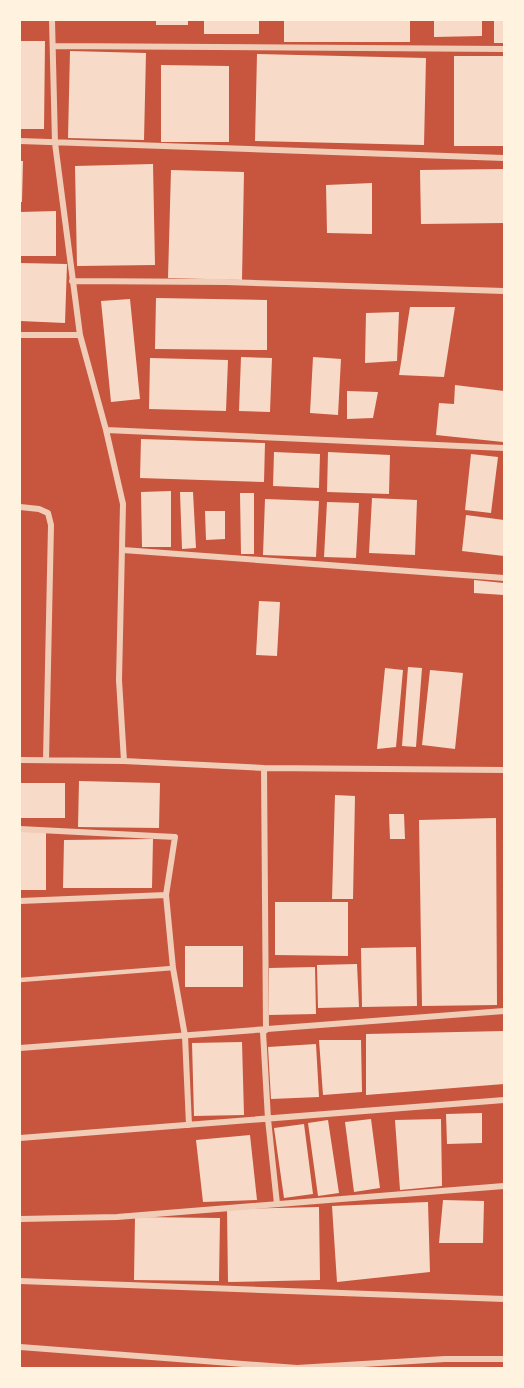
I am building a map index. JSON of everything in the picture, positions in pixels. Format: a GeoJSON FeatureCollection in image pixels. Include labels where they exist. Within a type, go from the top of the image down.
{"type":"FeatureCollection","features":[{"type":"Feature","properties":{"kind":"street"},"geometry":{"type":"LineString","coordinates":[[52,20],[56,143],[72,281],[80,335],[123,504],[119,680],[124,762]]}},
{"type":"Feature","properties":{"kind":"street"},"geometry":{"type":"LineString","coordinates":[[53,46],[504,50]]}},
{"type":"Feature","properties":{"kind":"street"},"geometry":{"type":"LineString","coordinates":[[20,141],[504,158]]}},
{"type":"Feature","properties":{"kind":"street"},"geometry":{"type":"LineString","coordinates":[[72,281],[226,282],[504,291]]}},
{"type":"Feature","properties":{"kind":"street"},"geometry":{"type":"LineString","coordinates":[[20,335],[80,335]]}},
{"type":"Feature","properties":{"kind":"street"},"geometry":{"type":"LineString","coordinates":[[106,430],[504,448]]}},
{"type":"Feature","properties":{"kind":"street"},"geometry":{"type":"LineString","coordinates":[[20,507],[39,509],[48,513],[51,525],[46,760]]}},
{"type":"Feature","properties":{"kind":"street"},"geometry":{"type":"LineString","coordinates":[[123,550],[504,578]]}},
{"type":"Feature","properties":{"kind":"street"},"geometry":{"type":"LineString","coordinates":[[20,760],[264,768],[504,770]]}},
{"type":"Feature","properties":{"kind":"street"},"geometry":{"type":"LineString","coordinates":[[264,768],[266,1029],[263,1032],[268,1119],[277,1204]]}},
{"type":"Feature","properties":{"kind":"street"},"geometry":{"type":"LineString","coordinates":[[20,829],[175,837],[166,895],[174,968],[185,1036],[189,1125]]}},
{"type":"Feature","properties":{"kind":"street"},"geometry":{"type":"LineString","coordinates":[[20,901],[166,895]]}},
{"type":"Feature","properties":{"kind":"street"},"geometry":{"type":"LineString","coordinates":[[20,1048],[504,1011]]}},
{"type":"Feature","properties":{"kind":"street"},"geometry":{"type":"LineString","coordinates":[[20,1138],[504,1100]]}},
{"type":"Feature","properties":{"kind":"street"},"geometry":{"type":"LineString","coordinates":[[20,1220],[117,1216],[504,1186]]}},
{"type":"Feature","properties":{"kind":"street"},"geometry":{"type":"LineString","coordinates":[[20,1281],[504,1299]]}},
{"type":"Feature","properties":{"kind":"street"},"geometry":{"type":"LineString","coordinates":[[20,1347],[297,1368],[445,1359],[504,1359]]}},
{"type":"Feature","properties":{"kind":"lane"},"geometry":{"type":"LineString","coordinates":[[20,980],[174,968]]}},
{"type":"Feature","properties":{"kind":"building"},"geometry":{"type":"Polygon","coordinates":[[[156,20],[188,20],[188,25],[156,25],[156,20]]]}},
{"type":"Feature","properties":{"kind":"building"},"geometry":{"type":"Polygon","coordinates":[[[204,20],[259,20],[259,34],[204,34],[204,20]]]}},
{"type":"Feature","properties":{"kind":"building"},"geometry":{"type":"Polygon","coordinates":[[[284,20],[410,20],[410,42],[284,42],[284,20]]]}},
{"type":"Feature","properties":{"kind":"building"},"geometry":{"type":"Polygon","coordinates":[[[434,20],[482,20],[482,36],[434,37],[434,20]]]}},
{"type":"Feature","properties":{"kind":"building"},"geometry":{"type":"Polygon","coordinates":[[[494,20],[504,20],[504,43],[494,43],[494,20]]]}},
{"type":"Feature","properties":{"kind":"building"},"geometry":{"type":"Polygon","coordinates":[[[20,41],[45,41],[44,129],[20,129],[20,41]]]}},
{"type":"Feature","properties":{"kind":"building"},"geometry":{"type":"Polygon","coordinates":[[[70,51],[146,53],[144,140],[68,138],[70,51]]]}},
{"type":"Feature","properties":{"kind":"building"},"geometry":{"type":"Polygon","coordinates":[[[257,54],[426,58],[424,145],[255,141],[257,54]]]}},
{"type":"Feature","properties":{"kind":"building"},"geometry":{"type":"Polygon","coordinates":[[[454,56],[504,56],[504,146],[454,146],[454,56]]]}},
{"type":"Feature","properties":{"kind":"building"},"geometry":{"type":"Polygon","coordinates":[[[161,65],[229,66],[229,142],[161,142],[161,65]]]}},
{"type":"Feature","properties":{"kind":"building"},"geometry":{"type":"Polygon","coordinates":[[[20,161],[23,161],[22,202],[20,202],[20,161]]]}},
{"type":"Feature","properties":{"kind":"building"},"geometry":{"type":"Polygon","coordinates":[[[153,164],[155,265],[77,266],[75,166],[153,164]]]}},
{"type":"Feature","properties":{"kind":"building"},"geometry":{"type":"Polygon","coordinates":[[[504,169],[504,223],[421,224],[420,170],[504,169]]]}},
{"type":"Feature","properties":{"kind":"building"},"geometry":{"type":"Polygon","coordinates":[[[171,170],[244,172],[242,280],[168,278],[171,170]]]}},
{"type":"Feature","properties":{"kind":"building"},"geometry":{"type":"Polygon","coordinates":[[[372,183],[372,234],[327,233],[326,185],[372,183]]]}},
{"type":"Feature","properties":{"kind":"building"},"geometry":{"type":"Polygon","coordinates":[[[56,211],[56,256],[20,256],[20,212],[56,211]]]}},
{"type":"Feature","properties":{"kind":"building"},"geometry":{"type":"Polygon","coordinates":[[[20,263],[67,264],[65,323],[20,321],[20,263]]]}},
{"type":"Feature","properties":{"kind":"building"},"geometry":{"type":"Polygon","coordinates":[[[156,298],[267,300],[267,350],[155,349],[156,298]]]}},
{"type":"Feature","properties":{"kind":"building"},"geometry":{"type":"Polygon","coordinates":[[[130,299],[140,399],[111,402],[101,301],[130,299]]]}},
{"type":"Feature","properties":{"kind":"building"},"geometry":{"type":"Polygon","coordinates":[[[410,307],[455,307],[444,377],[399,375],[410,307]]]}},
{"type":"Feature","properties":{"kind":"building"},"geometry":{"type":"Polygon","coordinates":[[[399,312],[397,361],[365,363],[366,313],[399,312]]]}},
{"type":"Feature","properties":{"kind":"building"},"geometry":{"type":"Polygon","coordinates":[[[241,357],[272,358],[270,412],[239,411],[241,357]]]}},
{"type":"Feature","properties":{"kind":"building"},"geometry":{"type":"Polygon","coordinates":[[[313,357],[341,359],[338,415],[310,413],[313,357]]]}},
{"type":"Feature","properties":{"kind":"building"},"geometry":{"type":"Polygon","coordinates":[[[150,358],[228,360],[226,411],[149,409],[150,358]]]}},
{"type":"Feature","properties":{"kind":"building"},"geometry":{"type":"Polygon","coordinates":[[[455,385],[504,391],[503,442],[436,435],[439,403],[454,404],[455,385]]]}},
{"type":"Feature","properties":{"kind":"building"},"geometry":{"type":"Polygon","coordinates":[[[347,391],[378,392],[373,418],[347,419],[347,391]]]}},
{"type":"Feature","properties":{"kind":"building"},"geometry":{"type":"Polygon","coordinates":[[[141,439],[265,443],[264,482],[140,478],[141,439]]]}},
{"type":"Feature","properties":{"kind":"building"},"geometry":{"type":"Polygon","coordinates":[[[274,452],[320,454],[319,488],[273,486],[274,452]]]}},
{"type":"Feature","properties":{"kind":"building"},"geometry":{"type":"Polygon","coordinates":[[[328,452],[390,455],[389,494],[327,492],[328,452]]]}},
{"type":"Feature","properties":{"kind":"building"},"geometry":{"type":"Polygon","coordinates":[[[471,454],[498,457],[491,513],[465,510],[471,454]]]}},
{"type":"Feature","properties":{"kind":"building"},"geometry":{"type":"Polygon","coordinates":[[[171,491],[171,547],[142,547],[141,492],[171,491]]]}},
{"type":"Feature","properties":{"kind":"building"},"geometry":{"type":"Polygon","coordinates":[[[180,492],[193,492],[196,548],[182,549],[180,492]]]}},
{"type":"Feature","properties":{"kind":"building"},"geometry":{"type":"Polygon","coordinates":[[[240,493],[254,493],[254,554],[241,554],[240,493]]]}},
{"type":"Feature","properties":{"kind":"building"},"geometry":{"type":"Polygon","coordinates":[[[372,498],[417,500],[415,555],[369,553],[372,498]]]}},
{"type":"Feature","properties":{"kind":"building"},"geometry":{"type":"Polygon","coordinates":[[[265,499],[319,501],[316,557],[263,555],[265,499]]]}},
{"type":"Feature","properties":{"kind":"building"},"geometry":{"type":"Polygon","coordinates":[[[327,502],[359,503],[356,558],[324,557],[327,502]]]}},
{"type":"Feature","properties":{"kind":"building"},"geometry":{"type":"Polygon","coordinates":[[[205,511],[225,511],[225,539],[206,540],[205,511]]]}},
{"type":"Feature","properties":{"kind":"building"},"geometry":{"type":"Polygon","coordinates":[[[466,515],[504,520],[504,556],[462,551],[466,515]]]}},
{"type":"Feature","properties":{"kind":"building"},"geometry":{"type":"Polygon","coordinates":[[[474,580],[504,583],[504,595],[474,593],[474,580]]]}},
{"type":"Feature","properties":{"kind":"building"},"geometry":{"type":"Polygon","coordinates":[[[259,601],[280,602],[277,656],[256,655],[259,601]]]}},
{"type":"Feature","properties":{"kind":"building"},"geometry":{"type":"Polygon","coordinates":[[[408,667],[422,668],[416,747],[402,746],[408,667]]]}},
{"type":"Feature","properties":{"kind":"building"},"geometry":{"type":"Polygon","coordinates":[[[385,668],[403,670],[396,747],[377,749],[385,668]]]}},
{"type":"Feature","properties":{"kind":"building"},"geometry":{"type":"Polygon","coordinates":[[[430,670],[463,673],[455,749],[422,745],[430,670]]]}},
{"type":"Feature","properties":{"kind":"building"},"geometry":{"type":"Polygon","coordinates":[[[79,781],[160,783],[159,828],[78,827],[79,781]]]}},
{"type":"Feature","properties":{"kind":"building"},"geometry":{"type":"Polygon","coordinates":[[[20,783],[65,783],[65,818],[20,818],[20,783]]]}},
{"type":"Feature","properties":{"kind":"building"},"geometry":{"type":"Polygon","coordinates":[[[335,795],[355,796],[353,899],[332,899],[335,795]]]}},
{"type":"Feature","properties":{"kind":"building"},"geometry":{"type":"Polygon","coordinates":[[[389,814],[404,814],[405,839],[390,839],[389,814]]]}},
{"type":"Feature","properties":{"kind":"building"},"geometry":{"type":"Polygon","coordinates":[[[496,818],[497,1005],[422,1006],[419,820],[496,818]]]}},
{"type":"Feature","properties":{"kind":"building"},"geometry":{"type":"Polygon","coordinates":[[[20,832],[46,832],[46,890],[20,890],[20,832]]]}},
{"type":"Feature","properties":{"kind":"building"},"geometry":{"type":"Polygon","coordinates":[[[153,839],[152,888],[63,888],[64,840],[153,839]]]}},
{"type":"Feature","properties":{"kind":"building"},"geometry":{"type":"Polygon","coordinates":[[[275,902],[348,902],[348,956],[275,955],[275,902]]]}},
{"type":"Feature","properties":{"kind":"building"},"geometry":{"type":"Polygon","coordinates":[[[185,946],[243,946],[243,987],[185,987],[185,946]]]}},
{"type":"Feature","properties":{"kind":"building"},"geometry":{"type":"Polygon","coordinates":[[[416,947],[417,1006],[362,1007],[361,948],[416,947]]]}},
{"type":"Feature","properties":{"kind":"building"},"geometry":{"type":"Polygon","coordinates":[[[357,964],[359,1007],[318,1008],[317,965],[357,964]]]}},
{"type":"Feature","properties":{"kind":"building"},"geometry":{"type":"Polygon","coordinates":[[[315,967],[316,1014],[269,1015],[269,968],[315,967]]]}},
{"type":"Feature","properties":{"kind":"building"},"geometry":{"type":"Polygon","coordinates":[[[504,1031],[504,1084],[366,1095],[366,1034],[504,1031]]]}},
{"type":"Feature","properties":{"kind":"building"},"geometry":{"type":"Polygon","coordinates":[[[319,1040],[361,1040],[362,1092],[323,1095],[319,1040]]]}},
{"type":"Feature","properties":{"kind":"building"},"geometry":{"type":"Polygon","coordinates":[[[242,1042],[244,1115],[194,1116],[192,1043],[242,1042]]]}},
{"type":"Feature","properties":{"kind":"building"},"geometry":{"type":"Polygon","coordinates":[[[316,1044],[319,1097],[271,1099],[268,1047],[316,1044]]]}},
{"type":"Feature","properties":{"kind":"building"},"geometry":{"type":"Polygon","coordinates":[[[482,1113],[482,1143],[447,1144],[446,1114],[482,1113]]]}},
{"type":"Feature","properties":{"kind":"building"},"geometry":{"type":"Polygon","coordinates":[[[371,1119],[380,1188],[354,1192],[345,1122],[371,1119]]]}},
{"type":"Feature","properties":{"kind":"building"},"geometry":{"type":"Polygon","coordinates":[[[441,1119],[442,1186],[400,1190],[395,1120],[441,1119]]]}},
{"type":"Feature","properties":{"kind":"building"},"geometry":{"type":"Polygon","coordinates":[[[328,1120],[339,1193],[318,1196],[308,1123],[328,1120]]]}},
{"type":"Feature","properties":{"kind":"building"},"geometry":{"type":"Polygon","coordinates":[[[304,1124],[313,1194],[284,1198],[274,1128],[304,1124]]]}},
{"type":"Feature","properties":{"kind":"building"},"geometry":{"type":"Polygon","coordinates":[[[250,1135],[257,1200],[203,1202],[196,1140],[250,1135]]]}},
{"type":"Feature","properties":{"kind":"building"},"geometry":{"type":"Polygon","coordinates":[[[443,1200],[484,1201],[483,1243],[439,1243],[443,1200]]]}},
{"type":"Feature","properties":{"kind":"building"},"geometry":{"type":"Polygon","coordinates":[[[428,1202],[430,1272],[337,1282],[332,1206],[428,1202]]]}},
{"type":"Feature","properties":{"kind":"building"},"geometry":{"type":"Polygon","coordinates":[[[319,1207],[320,1280],[228,1282],[227,1209],[319,1207]]]}},
{"type":"Feature","properties":{"kind":"building"},"geometry":{"type":"Polygon","coordinates":[[[135,1217],[220,1218],[219,1281],[134,1280],[135,1217]]]}}]}
